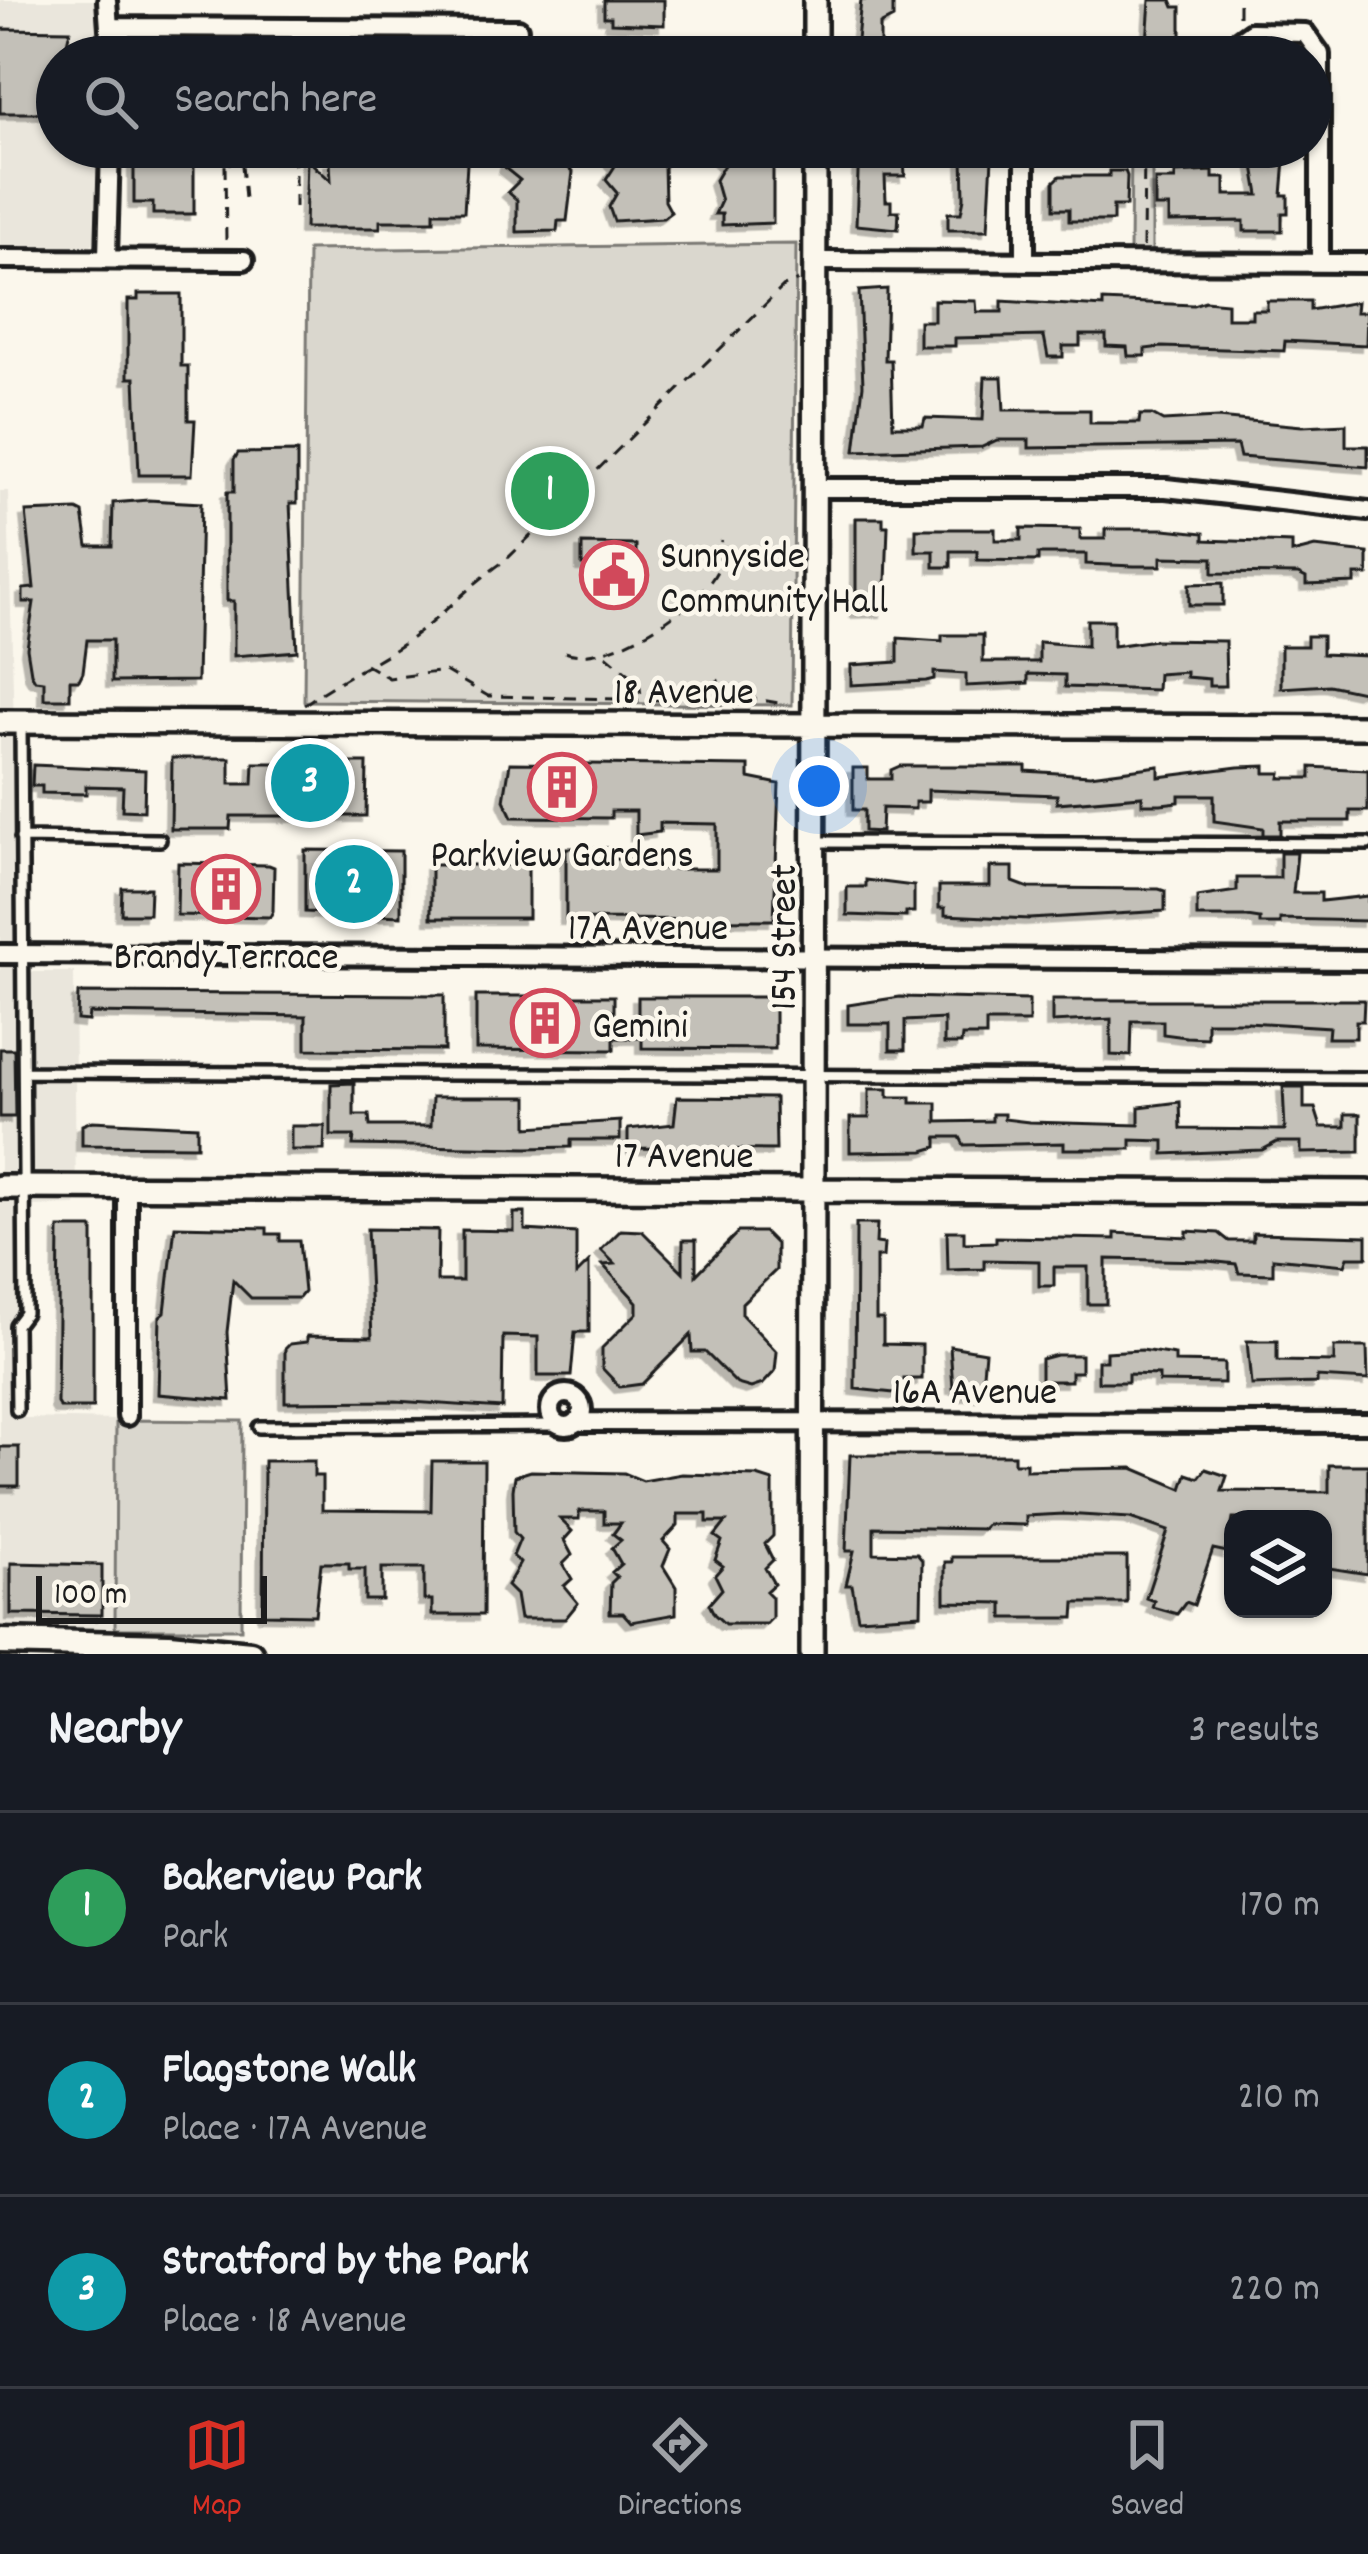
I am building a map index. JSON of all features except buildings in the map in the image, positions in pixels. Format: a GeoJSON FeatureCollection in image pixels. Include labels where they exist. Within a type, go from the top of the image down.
{"type":"FeatureCollection","features":[{"type":"Feature","properties":{"kind":"main road"},"geometry":{"type":"LineString","coordinates":[[0,1642],[250,1654]]}},
{"type":"Feature","properties":{"kind":"street"},"geometry":{"type":"LineString","coordinates":[[107,0],[112,36]]}},
{"type":"Feature","properties":{"kind":"street"},"geometry":{"type":"LineString","coordinates":[[814,0],[815,36]]}},
{"type":"Feature","properties":{"kind":"street"},"geometry":{"type":"LineString","coordinates":[[112,27],[518,29]]}},
{"type":"Feature","properties":{"kind":"street"},"geometry":{"type":"LineString","coordinates":[[1246,36],[1251,32],[1307,36]]}},
{"type":"Feature","properties":{"kind":"street"},"geometry":{"type":"LineString","coordinates":[[106,257],[109,168]]}},
{"type":"Feature","properties":{"kind":"street","name":"154 Street"},"geometry":{"type":"LineString","coordinates":[[812,1654],[817,1073],[816,488],[810,270],[814,168]]}},
{"type":"Feature","properties":{"kind":"street"},"geometry":{"type":"LineString","coordinates":[[1024,262],[1025,168]]}},
{"type":"Feature","properties":{"kind":"street"},"geometry":{"type":"LineString","coordinates":[[1320,168],[1320,262]]}},
{"type":"Feature","properties":{"kind":"street"},"geometry":{"type":"LineString","coordinates":[[0,259],[244,260]]}},
{"type":"Feature","properties":{"kind":"street"},"geometry":{"type":"LineString","coordinates":[[810,270],[1024,262],[1368,262]]}},
{"type":"Feature","properties":{"kind":"street"},"geometry":{"type":"LineString","coordinates":[[816,488],[1166,488],[1368,511]]}},
{"type":"Feature","properties":{"kind":"street","name":"18 Avenue"},"geometry":{"type":"LineString","coordinates":[[10,722],[1368,727]]}},
{"type":"Feature","properties":{"kind":"street","name":"17A Avenue"},"geometry":{"type":"LineString","coordinates":[[0,955],[1368,960]]}},
{"type":"Feature","properties":{"kind":"street","name":"17 Avenue"},"geometry":{"type":"LineString","coordinates":[[0,1186],[1368,1192]]}},
{"type":"Feature","properties":{"kind":"street"},"geometry":{"type":"LineString","coordinates":[[127,1187],[127,1416]]}},
{"type":"Feature","properties":{"kind":"street","name":"16A Avenue"},"geometry":{"type":"LineString","coordinates":[[582,1421],[582,1402],[566,1395],[551,1403],[553,1425],[582,1421],[1368,1423]]}},
{"type":"Feature","properties":{"kind":"lane"},"geometry":{"type":"LineString","coordinates":[[336,28],[336,36]]}},
{"type":"Feature","properties":{"kind":"lane"},"geometry":{"type":"LineString","coordinates":[[10,722],[21,838],[25,1072],[26,1313],[16,1325],[17,1410]]}},
{"type":"Feature","properties":{"kind":"lane"},"geometry":{"type":"LineString","coordinates":[[21,838],[160,839]]}},
{"type":"Feature","properties":{"kind":"lane"},"geometry":{"type":"LineString","coordinates":[[817,842],[1368,844]]}},
{"type":"Feature","properties":{"kind":"lane"},"geometry":{"type":"LineString","coordinates":[[25,1072],[1368,1078]]}},
{"type":"Feature","properties":{"kind":"lane"},"geometry":{"type":"LineString","coordinates":[[259,1427],[553,1425]]}},
{"type":"Feature","properties":{"kind":"path"},"geometry":{"type":"LineString","coordinates":[[1239,0],[1239,16]]}},
{"type":"Feature","properties":{"kind":"path"},"geometry":{"type":"LineString","coordinates":[[225,168],[226,242]]}},
{"type":"Feature","properties":{"kind":"path"},"geometry":{"type":"LineString","coordinates":[[242,168],[245,199]]}},
{"type":"Feature","properties":{"kind":"path"},"geometry":{"type":"LineString","coordinates":[[294,168],[295,207]]}},
{"type":"Feature","properties":{"kind":"path"},"geometry":{"type":"LineString","coordinates":[[1143,250],[1144,168]]}},
{"type":"Feature","properties":{"kind":"path"},"geometry":{"type":"LineString","coordinates":[[302,706],[364,663],[416,635],[469,586],[506,560],[784,286],[810,270]]}},
{"type":"Feature","properties":{"kind":"path"},"geometry":{"type":"LineString","coordinates":[[565,652],[586,658],[605,653],[659,627],[717,570],[722,540]]}},
{"type":"Feature","properties":{"kind":"path"},"geometry":{"type":"LineString","coordinates":[[605,653],[639,682],[641,699]]}},
{"type":"Feature","properties":{"kind":"path"},"geometry":{"type":"LineString","coordinates":[[364,663],[389,678],[445,671],[488,696],[665,700],[720,680],[755,699],[785,704]]}},
{"type":"Feature","properties":{"kind":"shaded area"},"geometry":{"type":"Polygon","coordinates":[[[0,0],[99,0],[100,36],[36,36],[36,168],[99,168],[93,244],[0,259],[0,0]]]}},
{"type":"Feature","properties":{"kind":"shaded area"},"geometry":{"type":"Polygon","coordinates":[[[1131,168],[1152,168],[1152,252],[1130,252],[1131,168]]]}},
{"type":"Feature","properties":{"kind":"shaded area"},"geometry":{"type":"Polygon","coordinates":[[[796,244],[792,705],[304,701],[308,250],[796,244]]]}},
{"type":"Feature","properties":{"kind":"shaded area"},"geometry":{"type":"Polygon","coordinates":[[[0,491],[8,491],[20,972],[74,972],[76,1205],[26,1206],[24,1418],[116,1420],[115,1632],[0,1631],[0,491]]]}},
{"type":"Feature","properties":{"kind":"shaded area"},"geometry":{"type":"Polygon","coordinates":[[[116,1420],[242,1421],[241,1629],[115,1629],[116,1420]]]}},
{"type":"Feature","properties":{"kind":"place","name":"Bakerview Park"},"geometry":{"type":"Point","coordinates":[550,491]}},
{"type":"Feature","properties":{"kind":"place","name":"Sunnyside Community Hall"},"geometry":{"type":"Point","coordinates":[614,575]}},
{"type":"Feature","properties":{"kind":"place","name":"Stratford by the Park"},"geometry":{"type":"Point","coordinates":[310,783]}},
{"type":"Feature","properties":{"kind":"place","name":"Parkview Gardens"},"geometry":{"type":"Point","coordinates":[562,787]}},
{"type":"Feature","properties":{"kind":"place","name":"Flagstone Walk"},"geometry":{"type":"Point","coordinates":[354,884]}},
{"type":"Feature","properties":{"kind":"place","name":"Brandy Terrace"},"geometry":{"type":"Point","coordinates":[226,889]}},
{"type":"Feature","properties":{"kind":"place","name":"Gemini"},"geometry":{"type":"Point","coordinates":[545,1023]}}]}
